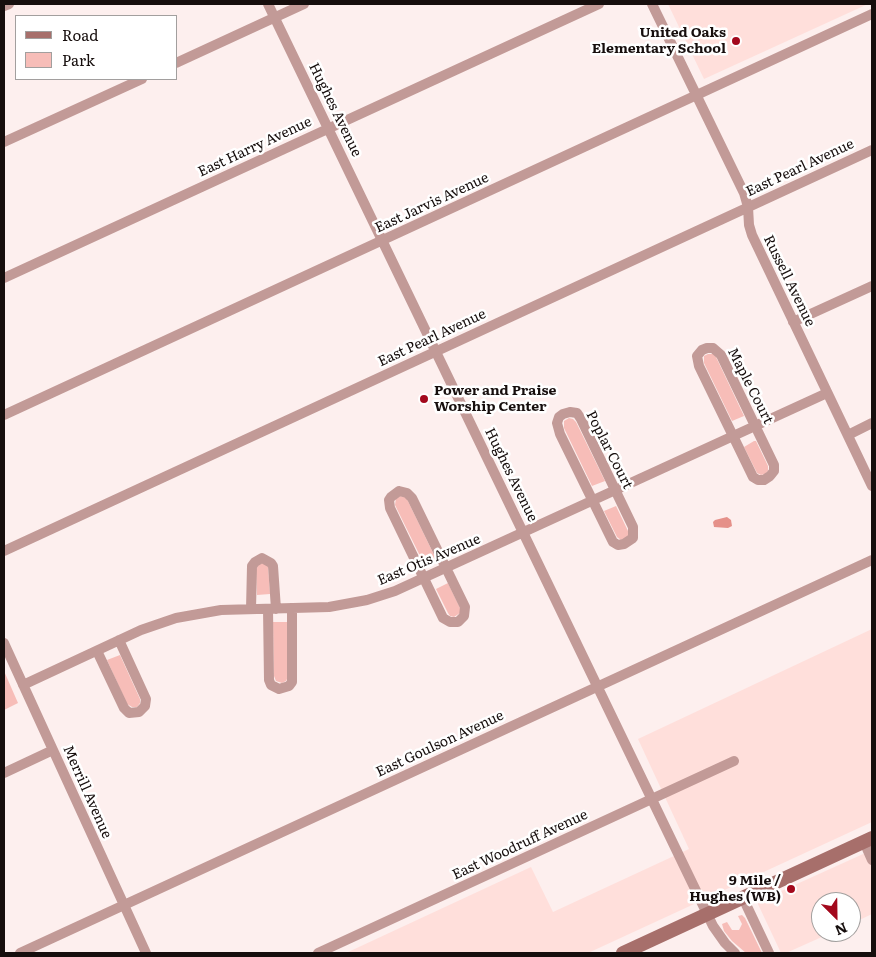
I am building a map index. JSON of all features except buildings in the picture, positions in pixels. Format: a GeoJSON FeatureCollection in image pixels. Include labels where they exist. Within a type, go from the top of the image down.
{"type":"FeatureCollection","features":[{"type":"Feature","properties":{"kind":"main road"},"geometry":{"type":"LineString","coordinates":[[623,953],[868,840]]}},
{"type":"Feature","properties":{"kind":"street"},"geometry":{"type":"LineString","coordinates":[[4,6],[9,4]]}},
{"type":"Feature","properties":{"kind":"street","name":"Hughes Avenue"},"geometry":{"type":"LineString","coordinates":[[268,4],[708,914],[719,936],[736,953]]}},
{"type":"Feature","properties":{"kind":"street"},"geometry":{"type":"LineString","coordinates":[[178,62],[304,4]]}},
{"type":"Feature","properties":{"kind":"street","name":"East Harry Avenue"},"geometry":{"type":"LineString","coordinates":[[4,278],[599,4]]}},
{"type":"Feature","properties":{"kind":"street","name":"Russell Avenue"},"geometry":{"type":"LineString","coordinates":[[652,4],[744,194],[752,235],[872,486]]}},
{"type":"Feature","properties":{"kind":"street","name":"East Jarvis Avenue"},"geometry":{"type":"LineString","coordinates":[[4,415],[872,14]]}},
{"type":"Feature","properties":{"kind":"street"},"geometry":{"type":"LineString","coordinates":[[4,142],[140,80]]}},
{"type":"Feature","properties":{"kind":"street","name":"East Pearl Avenue"},"geometry":{"type":"LineString","coordinates":[[4,551],[872,150]]}},
{"type":"Feature","properties":{"kind":"street"},"geometry":{"type":"LineString","coordinates":[[793,322],[872,286]]}},
{"type":"Feature","properties":{"kind":"street","name":"Maple Court"},"geometry":{"type":"LineString","coordinates":[[713,348],[720,355],[774,465],[774,470],[770,476],[764,480],[758,480],[753,477],[733,436],[699,366],[697,356],[702,350],[713,348]]}},
{"type":"Feature","properties":{"kind":"street","name":"East Otis Avenue"},"geometry":{"type":"LineString","coordinates":[[23,685],[119,640],[176,618],[221,610],[329,607],[381,596],[424,579],[828,393]]}},
{"type":"Feature","properties":{"kind":"street","name":"Poplar Court"},"geometry":{"type":"LineString","coordinates":[[577,413],[581,418],[634,533],[633,538],[624,544],[618,545],[613,542],[593,501],[558,428],[559,417],[563,414],[577,413]]}},
{"type":"Feature","properties":{"kind":"street"},"geometry":{"type":"LineString","coordinates":[[848,435],[872,423]]}},
{"type":"Feature","properties":{"kind":"street"},"geometry":{"type":"LineString","coordinates":[[403,491],[412,498],[465,607],[464,616],[458,622],[450,622],[443,618],[424,579],[390,508],[389,500],[394,493],[403,491]]}},
{"type":"Feature","properties":{"kind":"street"},"geometry":{"type":"LineString","coordinates":[[251,609],[252,566],[254,562],[262,558],[273,566],[269,680],[271,685],[279,689],[289,686],[292,682],[292,608]]}},
{"type":"Feature","properties":{"kind":"street","name":"East Goulson Avenue"},"geometry":{"type":"LineString","coordinates":[[20,953],[872,560]]}},
{"type":"Feature","properties":{"kind":"street"},"geometry":{"type":"LineString","coordinates":[[97,651],[124,708],[129,713],[139,712],[145,706],[146,699],[119,640]]}},
{"type":"Feature","properties":{"kind":"street","name":"Merrill Avenue"},"geometry":{"type":"LineString","coordinates":[[4,643],[146,953]]}},
{"type":"Feature","properties":{"kind":"street"},"geometry":{"type":"LineString","coordinates":[[4,773],[53,750]]}},
{"type":"Feature","properties":{"kind":"street","name":"East Woodruff Avenue"},"geometry":{"type":"LineString","coordinates":[[318,953],[734,761]]}},
{"type":"Feature","properties":{"kind":"street"},"geometry":{"type":"LineString","coordinates":[[868,840],[872,860]]}},
{"type":"Feature","properties":{"kind":"street"},"geometry":{"type":"LineString","coordinates":[[743,898],[769,953]]}},
{"type":"Feature","properties":{"kind":"shaded area","name":"United Oaks Elementary School"},"geometry":{"type":"Polygon","coordinates":[[[668,4],[868,4],[704,79],[668,4]]]}},
{"type":"Feature","properties":{"kind":"shaded area"},"geometry":{"type":"Polygon","coordinates":[[[727,517],[731,520],[732,526],[728,528],[714,527],[713,522],[715,520],[727,517]]]}},
{"type":"Feature","properties":{"kind":"shaded area"},"geometry":{"type":"Polygon","coordinates":[[[872,629],[872,822],[588,953],[346,953],[531,867],[553,912],[689,849],[638,739],[872,629]]]}},
{"type":"Feature","properties":{"kind":"shaded area"},"geometry":{"type":"Polygon","coordinates":[[[872,850],[872,914],[861,919],[861,892],[811,892],[811,942],[786,953],[781,953],[757,902],[872,850]]]}},
{"type":"Feature","properties":{"kind":"green space"},"geometry":{"type":"Polygon","coordinates":[[[713,354],[716,357],[744,416],[732,421],[704,363],[704,356],[713,354]]]}},
{"type":"Feature","properties":{"kind":"green space"},"geometry":{"type":"Polygon","coordinates":[[[569,418],[576,422],[605,481],[592,486],[564,428],[564,421],[569,418]]]}},
{"type":"Feature","properties":{"kind":"green space"},"geometry":{"type":"Polygon","coordinates":[[[756,441],[768,466],[768,471],[765,474],[757,473],[744,447],[756,441]]]}},
{"type":"Feature","properties":{"kind":"green space"},"geometry":{"type":"Polygon","coordinates":[[[400,496],[406,497],[436,559],[424,564],[395,505],[396,498],[400,496]]]}},
{"type":"Feature","properties":{"kind":"green space"},"geometry":{"type":"Polygon","coordinates":[[[616,506],[628,531],[628,536],[621,540],[617,537],[604,511],[616,506]]]}},
{"type":"Feature","properties":{"kind":"green space"},"geometry":{"type":"Polygon","coordinates":[[[263,563],[268,566],[270,594],[257,595],[256,570],[258,565],[263,563]]]}},
{"type":"Feature","properties":{"kind":"green space"},"geometry":{"type":"Polygon","coordinates":[[[448,583],[460,608],[460,613],[454,617],[448,613],[436,589],[448,583]]]}},
{"type":"Feature","properties":{"kind":"green space"},"geometry":{"type":"Polygon","coordinates":[[[273,622],[287,622],[288,677],[282,683],[276,681],[274,676],[273,622]]]}},
{"type":"Feature","properties":{"kind":"green space"},"geometry":{"type":"Polygon","coordinates":[[[120,655],[140,699],[137,707],[127,704],[107,660],[120,655]]]}},
{"type":"Feature","properties":{"kind":"green space"},"geometry":{"type":"Polygon","coordinates":[[[4,671],[18,703],[4,710],[4,671]]]}},
{"type":"Feature","properties":{"kind":"green space"},"geometry":{"type":"Polygon","coordinates":[[[742,915],[762,953],[746,953],[724,931],[722,924],[727,922],[732,930],[739,930],[742,924],[738,916],[742,915]]]}},
{"type":"Feature","properties":{"kind":"place","name":"United Oaks Elementary School"},"geometry":{"type":"Point","coordinates":[736,41]}},
{"type":"Feature","properties":{"kind":"place","name":"Power and Praise Worship Center"},"geometry":{"type":"Point","coordinates":[424,399]}},
{"type":"Feature","properties":{"kind":"place","name":"9 Mile / Hughes (WB)"},"geometry":{"type":"Point","coordinates":[791,889]}}]}
